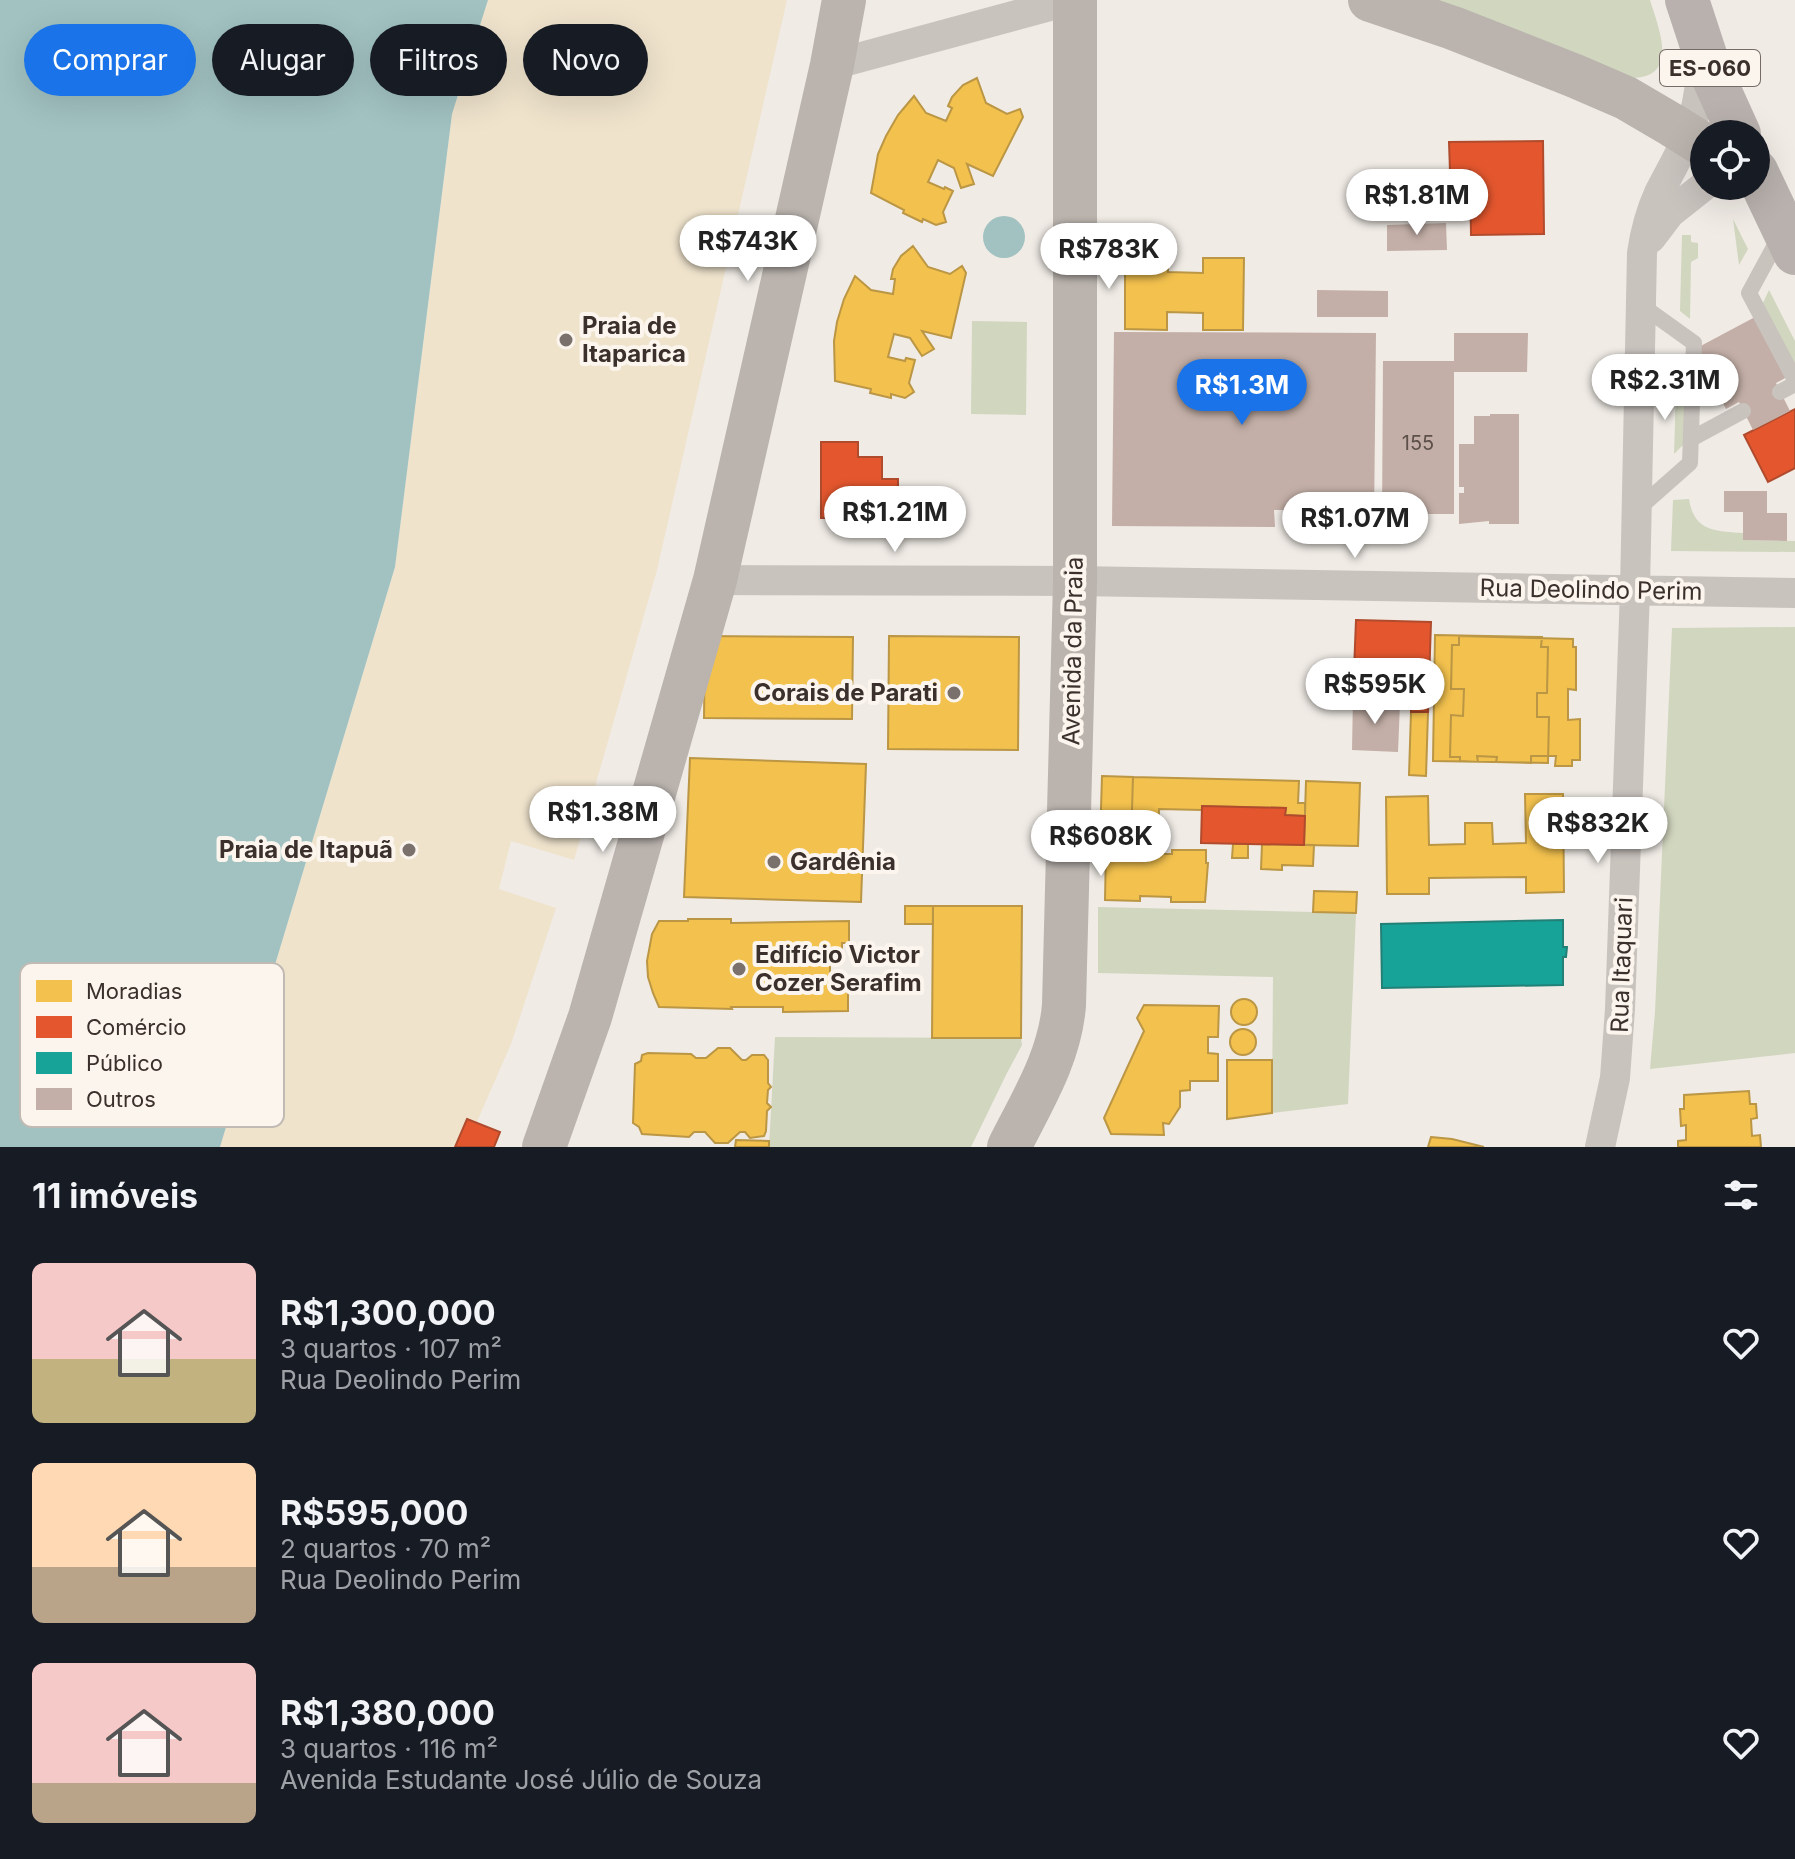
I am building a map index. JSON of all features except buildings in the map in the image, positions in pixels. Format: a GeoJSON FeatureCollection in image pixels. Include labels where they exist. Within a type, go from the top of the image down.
{"type":"FeatureCollection","features":[{"type":"Feature","properties":{"kind":"main road","name":"ES-060"},"geometry":{"type":"LineString","coordinates":[[1687,0],[1710,70],[1733,120]]}},
{"type":"Feature","properties":{"kind":"main road"},"geometry":{"type":"LineString","coordinates":[[1768,200],[1789,241]]}},
{"type":"Feature","properties":{"kind":"street"},"geometry":{"type":"LineString","coordinates":[[544,1147],[590,1017],[715,580],[844,0]]}},
{"type":"Feature","properties":{"kind":"street"},"geometry":{"type":"LineString","coordinates":[[832,65],[1074,0]]}},
{"type":"Feature","properties":{"kind":"street","name":"Avenida da Praia"},"geometry":{"type":"LineString","coordinates":[[1009,1147],[1055,1054],[1063,1022],[1075,581],[1074,0]]}},
{"type":"Feature","properties":{"kind":"street"},"geometry":{"type":"LineString","coordinates":[[1370,0],[1453,28],[1575,76],[1626,98],[1690,136]]}},
{"type":"Feature","properties":{"kind":"street","name":"Rua Itaquari"},"geometry":{"type":"LineString","coordinates":[[1695,120],[1702,48]]}},
{"type":"Feature","properties":{"kind":"street","name":"Rua Itaquari"},"geometry":{"type":"LineString","coordinates":[[1600,1147],[1608,1118],[1619,1044],[1635,590],[1642,253],[1650,216],[1690,150]]}},
{"type":"Feature","properties":{"kind":"street"},"geometry":{"type":"LineString","coordinates":[[1642,253],[1670,213],[1690,197]]}},
{"type":"Feature","properties":{"kind":"street","name":"Rua Deolindo Perim"},"geometry":{"type":"LineString","coordinates":[[715,580],[1075,581],[1795,593]]}},
{"type":"Feature","properties":{"kind":"lane"},"geometry":{"type":"LineString","coordinates":[[1789,241],[1749,293],[1790,385]]}},
{"type":"Feature","properties":{"kind":"lane"},"geometry":{"type":"LineString","coordinates":[[1637,510],[1690,463],[1694,343],[1641,305]]}},
{"type":"Feature","properties":{"kind":"lane"},"geometry":{"type":"LineString","coordinates":[[1691,439],[1743,411]]}},
{"type":"Feature","properties":{"kind":"green space"},"geometry":{"type":"Polygon","coordinates":[[[1426,0],[1650,0],[1661,37],[1661,60],[1656,70],[1646,76],[1631,78],[1426,0]]]}},
{"type":"Feature","properties":{"kind":"green space"},"geometry":{"type":"Polygon","coordinates":[[[1733,219],[1748,249],[1739,265],[1733,219]]]}},
{"type":"Feature","properties":{"kind":"green space"},"geometry":{"type":"Polygon","coordinates":[[[1682,235],[1691,235],[1691,242],[1698,243],[1698,258],[1691,262],[1690,319],[1680,311],[1682,235]]]}},
{"type":"Feature","properties":{"kind":"green space"},"geometry":{"type":"Polygon","coordinates":[[[1769,290],[1795,341],[1795,365],[1762,305],[1769,290]]]}},
{"type":"Feature","properties":{"kind":"green space"},"geometry":{"type":"Polygon","coordinates":[[[972,321],[1027,322],[1026,415],[971,414],[972,321]]]}},
{"type":"Feature","properties":{"kind":"green space"},"geometry":{"type":"Polygon","coordinates":[[[1677,360],[1688,364],[1684,444],[1674,454],[1677,360]]]}},
{"type":"Feature","properties":{"kind":"green space"},"geometry":{"type":"Polygon","coordinates":[[[1689,499],[1696,518],[1708,528],[1743,533],[1743,540],[1795,541],[1795,552],[1671,551],[1673,500],[1689,499]]]}},
{"type":"Feature","properties":{"kind":"green space"},"geometry":{"type":"Polygon","coordinates":[[[1795,627],[1795,1053],[1650,1069],[1672,628],[1795,627]]]}},
{"type":"Feature","properties":{"kind":"green space"},"geometry":{"type":"Polygon","coordinates":[[[1098,907],[1356,913],[1348,1104],[1272,1113],[1273,977],[1098,973],[1098,907]]]}},
{"type":"Feature","properties":{"kind":"green space"},"geometry":{"type":"Polygon","coordinates":[[[775,1037],[1021,1038],[1022,1045],[971,1147],[769,1147],[775,1037]]]}},
{"type":"Feature","properties":{"kind":"sand"},"geometry":{"type":"Polygon","coordinates":[[[488,0],[787,0],[657,570],[574,860],[511,841],[499,889],[556,908],[511,1044],[466,1147],[220,1147],[226,1127],[284,1127],[284,963],[276,963],[395,567],[452,114],[458,96],[507,96],[507,24],[480,24],[488,0]]]}},
{"type":"Feature","properties":{"kind":"water"},"geometry":{"type":"Polygon","coordinates":[[[0,0],[488,0],[480,24],[370,24],[370,96],[458,96],[452,114],[395,567],[276,963],[20,963],[20,1127],[226,1127],[220,1147],[0,1147],[0,0]]]}},
{"type":"Feature","properties":{"kind":"water"},"geometry":{"type":"Polygon","coordinates":[[[1004,216],[1019,222],[1025,237],[1019,252],[1004,258],[989,252],[983,237],[989,222],[1004,216]]]}},
{"type":"Feature","properties":{"kind":"place","name":"Praia de Itaparica"},"geometry":{"type":"Point","coordinates":[566,340]}},
{"type":"Feature","properties":{"kind":"place","name":"Corais de Parati"},"geometry":{"type":"Point","coordinates":[954,693]}},
{"type":"Feature","properties":{"kind":"place","name":"Praia de Itapuã"},"geometry":{"type":"Point","coordinates":[409,850]}},
{"type":"Feature","properties":{"kind":"place","name":"Gardênia"},"geometry":{"type":"Point","coordinates":[774,862]}},
{"type":"Feature","properties":{"kind":"place","name":"Edifício Victor Cozer Serafim"},"geometry":{"type":"Point","coordinates":[739,969]}}]}
